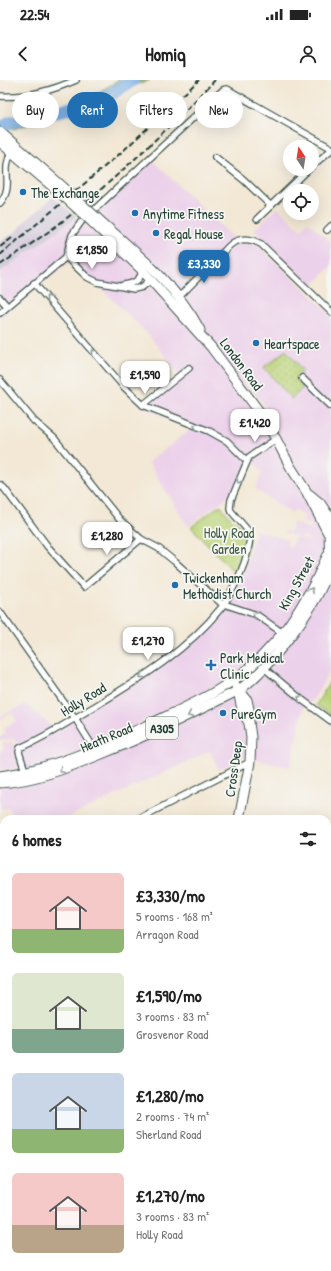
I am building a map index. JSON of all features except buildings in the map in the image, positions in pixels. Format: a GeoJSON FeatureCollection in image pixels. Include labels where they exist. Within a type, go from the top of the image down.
{"type":"FeatureCollection","features":[{"type":"Feature","properties":{"kind":"main road","name":"London Road"},"geometry":{"type":"LineString","coordinates":[[9,144],[94,220],[176,300],[254,403],[306,491],[329,536]]}},
{"type":"Feature","properties":{"kind":"main road","name":"London Road"},"geometry":{"type":"LineString","coordinates":[[94,220],[141,269],[154,277]]}},
{"type":"Feature","properties":{"kind":"main road","name":"London Road"},"geometry":{"type":"LineString","coordinates":[[306,491],[320,503],[331,517],[329,536],[331,551]]}},
{"type":"Feature","properties":{"kind":"main road","name":"King Street"},"geometry":{"type":"LineString","coordinates":[[239,690],[250,682],[264,668],[286,635],[322,587],[329,569],[331,551]]}},
{"type":"Feature","properties":{"kind":"main road","name":"King Street"},"geometry":{"type":"LineString","coordinates":[[234,681],[286,635]]}},
{"type":"Feature","properties":{"kind":"main road","name":"Cross Deep"},"geometry":{"type":"LineString","coordinates":[[234,681],[239,690],[239,699],[242,710],[249,723],[251,737],[250,762],[240,815]]}},
{"type":"Feature","properties":{"kind":"main road","name":"Heath Road"},"geometry":{"type":"LineString","coordinates":[[96,752],[189,706],[234,681]]}},
{"type":"Feature","properties":{"kind":"main road","name":"Heath Road"},"geometry":{"type":"LineString","coordinates":[[0,783],[27,776],[43,768],[96,752],[190,716],[239,690]]}},
{"type":"Feature","properties":{"kind":"main road","name":"Heath Road"},"geometry":{"type":"LineString","coordinates":[[0,776],[27,776]]}},
{"type":"Feature","properties":{"kind":"street"},"geometry":{"type":"LineString","coordinates":[[0,96],[18,96],[44,92],[76,80]]}},
{"type":"Feature","properties":{"kind":"street"},"geometry":{"type":"LineString","coordinates":[[0,313],[66,257],[72,235],[81,222],[223,90],[227,89],[240,96],[331,149],[319,160]]}},
{"type":"Feature","properties":{"kind":"street"},"geometry":{"type":"LineString","coordinates":[[0,203],[4,198],[8,184],[5,172],[9,144]]}},
{"type":"Feature","properties":{"kind":"street"},"geometry":{"type":"LineString","coordinates":[[215,157],[244,180],[271,206]]}},
{"type":"Feature","properties":{"kind":"street"},"geometry":{"type":"LineString","coordinates":[[257,219],[302,176]]}},
{"type":"Feature","properties":{"kind":"street"},"geometry":{"type":"LineString","coordinates":[[176,300],[233,242],[249,238],[261,244],[331,312]]}},
{"type":"Feature","properties":{"kind":"street"},"geometry":{"type":"LineString","coordinates":[[66,257],[92,280],[134,289],[142,286],[154,277]]}},
{"type":"Feature","properties":{"kind":"street"},"geometry":{"type":"LineString","coordinates":[[119,285],[135,282],[141,276],[141,269]]}},
{"type":"Feature","properties":{"kind":"street"},"geometry":{"type":"LineString","coordinates":[[34,283],[120,382],[143,405],[209,431],[227,441],[247,461]]}},
{"type":"Feature","properties":{"kind":"street"},"geometry":{"type":"LineString","coordinates":[[0,298],[7,306]]}},
{"type":"Feature","properties":{"kind":"street"},"geometry":{"type":"LineString","coordinates":[[143,405],[189,368]]}},
{"type":"Feature","properties":{"kind":"street"},"geometry":{"type":"LineString","coordinates":[[302,378],[331,406]]}},
{"type":"Feature","properties":{"kind":"street"},"geometry":{"type":"LineString","coordinates":[[0,380],[34,421],[54,438],[120,520],[141,539],[158,548],[223,605],[245,610],[257,615],[286,635]]}},
{"type":"Feature","properties":{"kind":"street","name":"Holly Road"},"geometry":{"type":"LineString","coordinates":[[27,776],[19,750],[38,741],[141,677],[170,657],[200,632],[223,605],[234,586],[250,546],[250,533],[232,514],[230,508],[231,500],[247,461],[250,457],[276,439]]}},
{"type":"Feature","properties":{"kind":"street"},"geometry":{"type":"LineString","coordinates":[[0,485],[4,488],[48,547],[84,586],[141,539]]}},
{"type":"Feature","properties":{"kind":"street"},"geometry":{"type":"LineString","coordinates":[[0,612],[75,718],[96,752]]}},
{"type":"Feature","properties":{"kind":"street"},"geometry":{"type":"LineString","coordinates":[[264,668],[331,721]]}},
{"type":"Feature","properties":{"kind":"street"},"geometry":{"type":"LineString","coordinates":[[146,815],[250,762]]}},
{"type":"Feature","properties":{"kind":"shaded area"},"geometry":{"type":"Polygon","coordinates":[[[152,160],[240,244],[256,244],[331,315],[331,669],[313,700],[303,708],[290,767],[244,757],[219,770],[210,751],[74,815],[12,815],[9,808],[0,809],[0,772],[18,770],[18,768],[0,770],[0,751],[4,750],[3,743],[12,742],[14,747],[18,745],[14,739],[0,740],[0,737],[6,733],[4,728],[17,721],[12,713],[0,719],[0,717],[25,704],[55,729],[171,655],[200,631],[222,607],[242,576],[256,530],[288,540],[286,545],[291,547],[295,537],[310,542],[311,541],[307,539],[308,537],[303,535],[302,538],[284,533],[285,531],[290,532],[293,523],[312,529],[309,522],[305,524],[302,519],[305,517],[303,514],[301,515],[296,509],[291,513],[256,489],[262,472],[255,463],[246,468],[230,495],[188,526],[148,462],[190,430],[144,407],[182,377],[146,332],[72,260],[0,318],[0,272],[74,220],[80,226],[152,160]],[[238,375],[266,412],[267,409],[241,375],[238,375]],[[150,718],[116,733],[117,735],[151,720],[150,718]]]}},
{"type":"Feature","properties":{"kind":"shaded area"},"geometry":{"type":"Polygon","coordinates":[[[53,197],[77,217],[0,272],[0,242],[19,229],[24,222],[53,197]]]}},
{"type":"Feature","properties":{"kind":"shaded area"},"geometry":{"type":"Polygon","coordinates":[[[277,207],[283,213],[283,220],[291,220],[301,230],[308,222],[331,242],[331,268],[330,267],[312,286],[254,230],[277,207]]]}},
{"type":"Feature","properties":{"kind":"green space"},"geometry":{"type":"Polygon","coordinates":[[[117,80],[150,80],[118,94],[118,92],[98,92],[117,80]]]}},
{"type":"Feature","properties":{"kind":"green space"},"geometry":{"type":"Polygon","coordinates":[[[67,104],[67,115],[59,117],[59,106],[67,104]]]}},
{"type":"Feature","properties":{"kind":"green space"},"geometry":{"type":"Polygon","coordinates":[[[12,118],[12,128],[17,128],[13,129],[5,122],[12,118]]]}},
{"type":"Feature","properties":{"kind":"green space"},"geometry":{"type":"Polygon","coordinates":[[[286,350],[303,371],[295,378],[303,388],[291,399],[264,367],[286,350]]]}},
{"type":"Feature","properties":{"kind":"green space","name":"Holly Road Garden"},"geometry":{"type":"Polygon","coordinates":[[[220,505],[247,533],[248,545],[238,576],[191,527],[220,505]]]}},
{"type":"Feature","properties":{"kind":"green space"},"geometry":{"type":"Polygon","coordinates":[[[331,680],[331,715],[316,705],[331,680]]]}},
{"type":"Feature","properties":{"kind":"waterway"},"geometry":{"type":"LineString","coordinates":[[0,128],[10,122],[80,106],[108,96],[133,80]]}},
{"type":"Feature","properties":{"kind":"railway"},"geometry":{"type":"LineString","coordinates":[[0,255],[123,151],[199,80]]}},
{"type":"Feature","properties":{"kind":"railway"},"geometry":{"type":"LineString","coordinates":[[0,265],[47,233],[80,207],[123,170],[215,80]]}},
{"type":"Feature","properties":{"kind":"railway"},"geometry":{"type":"LineString","coordinates":[[0,247],[12,238]]}},
{"type":"Feature","properties":{"kind":"place","name":"The Exchange"},"geometry":{"type":"Point","coordinates":[23,192]}},
{"type":"Feature","properties":{"kind":"place","name":"Anytime Fitness"},"geometry":{"type":"Point","coordinates":[135,213]}},
{"type":"Feature","properties":{"kind":"place","name":"Regal House"},"geometry":{"type":"Point","coordinates":[156,233]}},
{"type":"Feature","properties":{"kind":"place","name":"Heartspace"},"geometry":{"type":"Point","coordinates":[256,343]}},
{"type":"Feature","properties":{"kind":"place","name":"Twickenham Methodist Church"},"geometry":{"type":"Point","coordinates":[175,585]}},
{"type":"Feature","properties":{"kind":"place","name":"Park Medical Clinic"},"geometry":{"type":"Point","coordinates":[211,665]}},
{"type":"Feature","properties":{"kind":"place","name":"PureGym"},"geometry":{"type":"Point","coordinates":[223,713]}}]}
